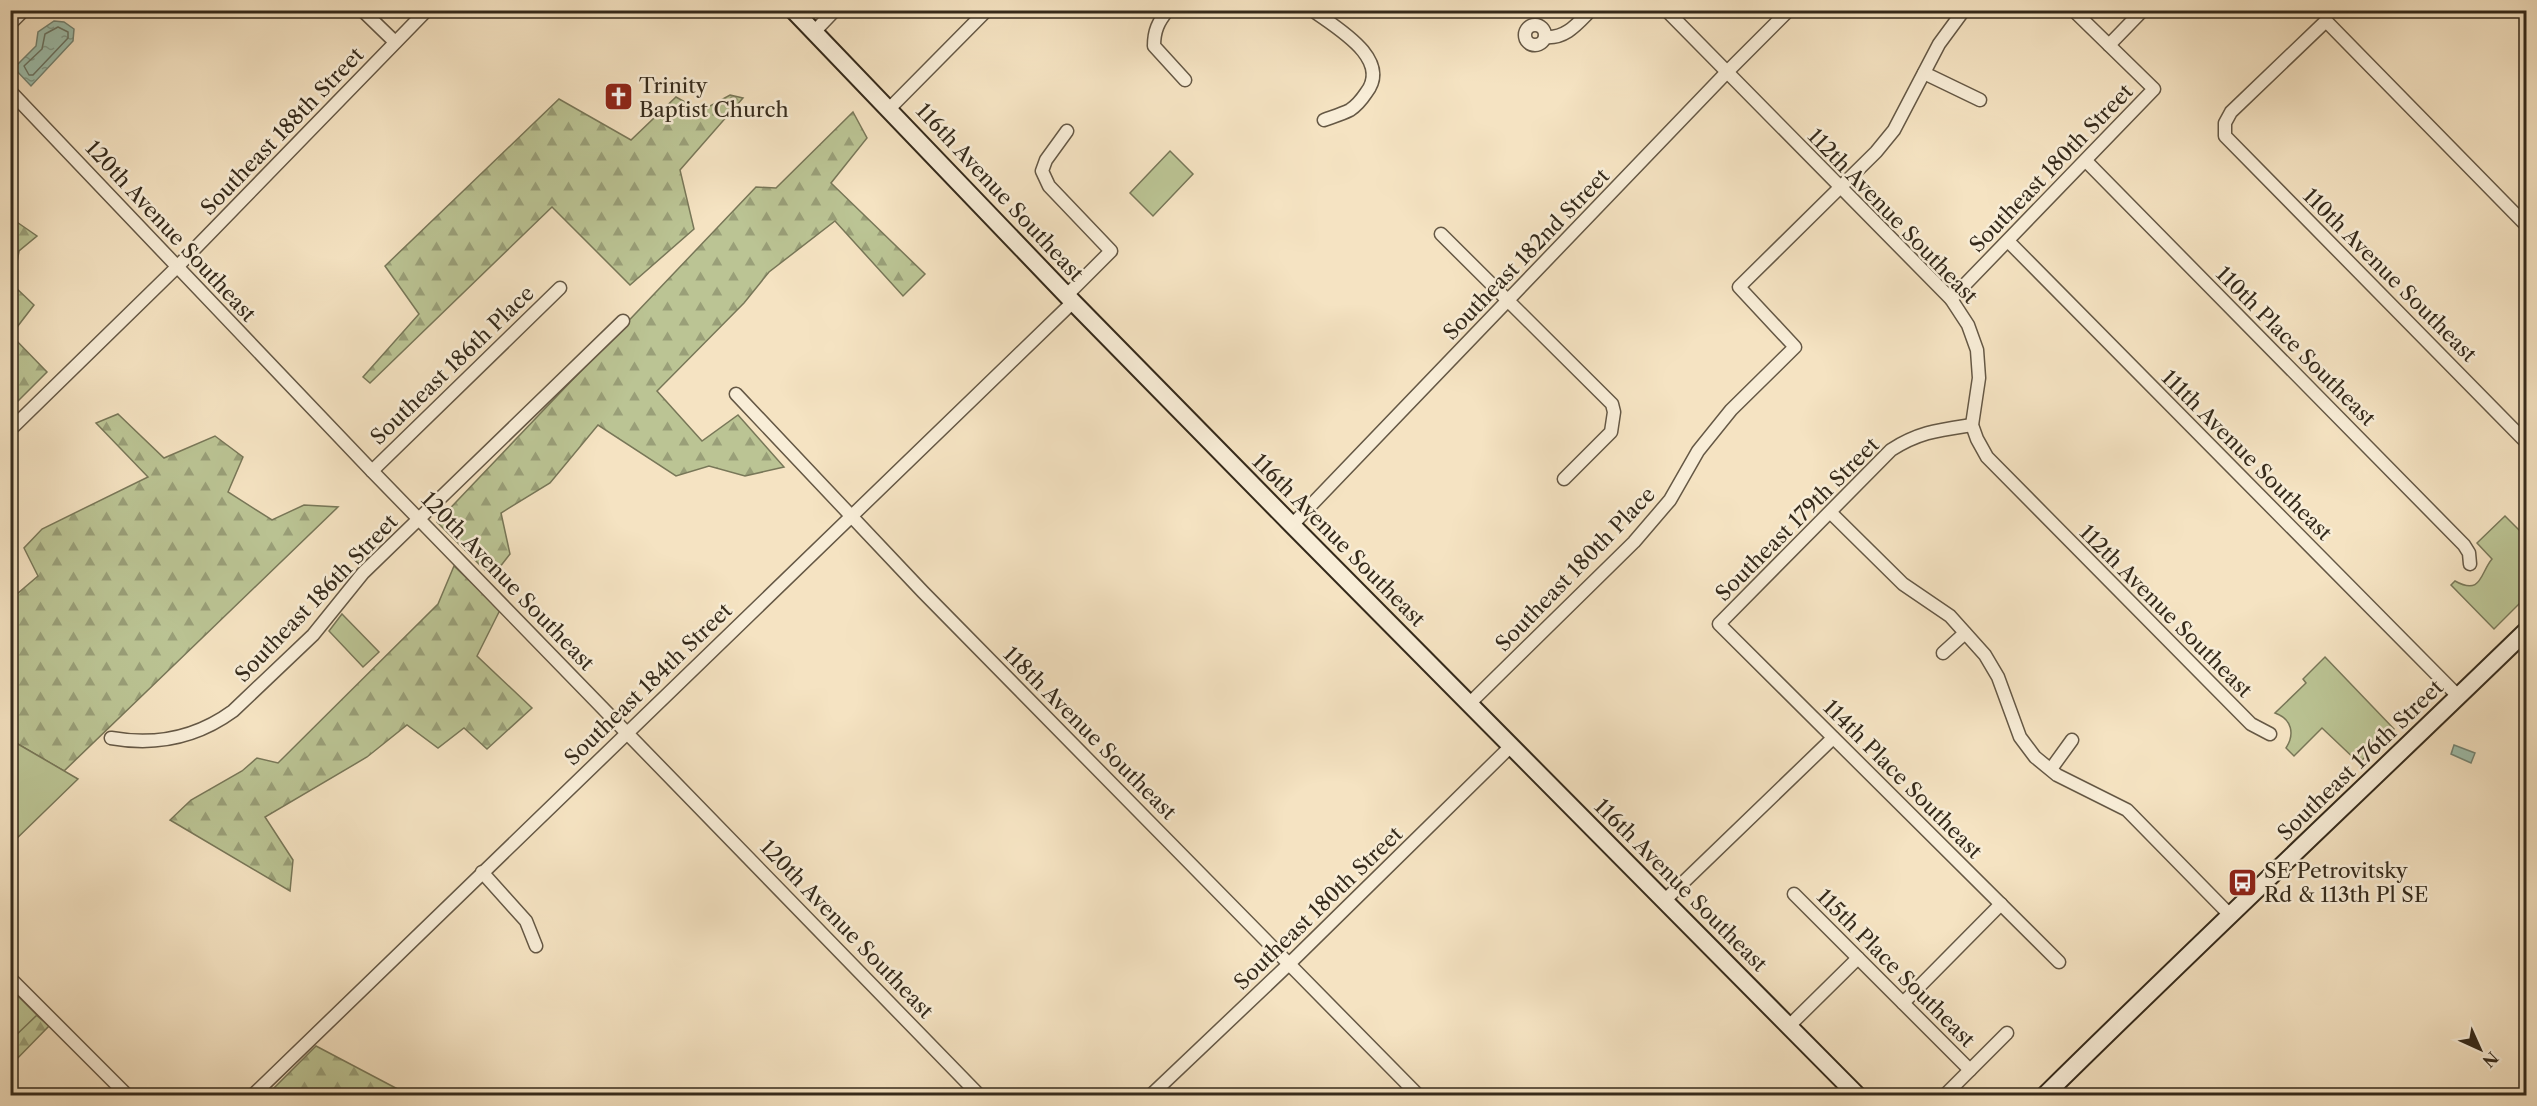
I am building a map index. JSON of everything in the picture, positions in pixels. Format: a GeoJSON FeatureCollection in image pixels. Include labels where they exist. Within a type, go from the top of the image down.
{"type":"FeatureCollection","features":[{"type":"Feature","properties":{"kind":"street"},"geometry":{"type":"LineString","coordinates":[[10,24],[24,10]]}},
{"type":"Feature","properties":{"kind":"street"},"geometry":{"type":"LineString","coordinates":[[362,10],[394,42]]}},
{"type":"Feature","properties":{"kind":"street","name":"Southeast 188th Street"},"geometry":{"type":"LineString","coordinates":[[10,430],[177,267],[427,10]]}},
{"type":"Feature","properties":{"kind":"street","name":"116th Avenue Southeast"},"geometry":{"type":"LineString","coordinates":[[793,10],[1070,299],[1858,1095]]}},
{"type":"Feature","properties":{"kind":"street"},"geometry":{"type":"LineString","coordinates":[[814,32],[835,10]]}},
{"type":"Feature","properties":{"kind":"street"},"geometry":{"type":"LineString","coordinates":[[890,109],[987,10]]}},
{"type":"Feature","properties":{"kind":"street"},"geometry":{"type":"LineString","coordinates":[[1168,10],[1154,34],[1154,46],[1185,80]]}},
{"type":"Feature","properties":{"kind":"street"},"geometry":{"type":"LineString","coordinates":[[1312,10],[1356,44],[1369,58],[1374,80],[1361,100],[1351,109],[1324,120]]}},
{"type":"Feature","properties":{"kind":"street"},"geometry":{"type":"LineString","coordinates":[[1545,37],[1553,38],[1568,33],[1592,10]]}},
{"type":"Feature","properties":{"kind":"street","name":"112th Avenue Southeast"},"geometry":{"type":"LineString","coordinates":[[1666,10],[1951,299],[1968,325],[1977,350],[1979,378],[1972,425],[1987,457],[2251,724],[2270,734]]}},
{"type":"Feature","properties":{"kind":"street","name":"Southeast 182nd Street"},"geometry":{"type":"LineString","coordinates":[[1292,525],[1727,72],[1790,10]]}},
{"type":"Feature","properties":{"kind":"street"},"geometry":{"type":"LineString","coordinates":[[1840,188],[1894,130],[1938,44],[1964,10]]}},
{"type":"Feature","properties":{"kind":"street"},"geometry":{"type":"LineString","coordinates":[[2073,10],[2109,45],[2143,10]]}},
{"type":"Feature","properties":{"kind":"street","name":"110th Avenue Southeast"},"geometry":{"type":"LineString","coordinates":[[2526,225],[2326,21],[2231,111],[2225,123],[2225,136],[2526,442]]}},
{"type":"Feature","properties":{"kind":"street","name":"Southeast 180th Street"},"geometry":{"type":"LineString","coordinates":[[1951,299],[2154,89],[2109,45]]}},
{"type":"Feature","properties":{"kind":"street"},"geometry":{"type":"LineString","coordinates":[[1924,73],[1980,100]]}},
{"type":"Feature","properties":{"kind":"street","name":"120th Avenue Southeast"},"geometry":{"type":"LineString","coordinates":[[10,91],[372,471],[980,1095]]}},
{"type":"Feature","properties":{"kind":"street","name":"Southeast 184th Street"},"geometry":{"type":"LineString","coordinates":[[252,1095],[851,516],[1070,299],[1111,251],[1049,186],[1042,171],[1046,160],[1066,131]]}},
{"type":"Feature","properties":{"kind":"street","name":"110th Place Southeast"},"geometry":{"type":"LineString","coordinates":[[2086,161],[2464,545],[2469,553],[2470,564]]}},
{"type":"Feature","properties":{"kind":"street","name":"Southeast 180th Place"},"geometry":{"type":"LineString","coordinates":[[1470,703],[1634,542],[1670,501],[1704,443],[1731,411],[1795,347],[1739,287],[1840,188]]}},
{"type":"Feature","properties":{"kind":"street"},"geometry":{"type":"LineString","coordinates":[[1441,234],[1509,299],[1612,404],[1614,412],[1611,432],[1564,480]]}},
{"type":"Feature","properties":{"kind":"street","name":"111th Avenue Southeast"},"geometry":{"type":"LineString","coordinates":[[2008,241],[2459,697]]}},
{"type":"Feature","properties":{"kind":"street","name":"Southeast 186th Place"},"geometry":{"type":"LineString","coordinates":[[372,471],[560,288]]}},
{"type":"Feature","properties":{"kind":"street","name":"Southeast 186th Street"},"geometry":{"type":"LineString","coordinates":[[111,738],[153,742],[173,739],[201,731],[219,722],[233,711],[313,635],[363,573],[623,321]]}},
{"type":"Feature","properties":{"kind":"street","name":"118th Avenue Southeast"},"geometry":{"type":"LineString","coordinates":[[736,394],[923,592],[1419,1095]]}},
{"type":"Feature","properties":{"kind":"street","name":"Southeast 179th Street"},"geometry":{"type":"LineString","coordinates":[[1719,624],[1891,450],[1910,438],[1929,432],[1972,425]]}},
{"type":"Feature","properties":{"kind":"street"},"geometry":{"type":"LineString","coordinates":[[1830,513],[1903,584],[1950,616],[1985,654],[1998,677],[2020,737],[2035,757],[2081,789],[2127,810],[2229,914]]}},
{"type":"Feature","properties":{"kind":"street","name":"114th Place Southeast"},"geometry":{"type":"LineString","coordinates":[[1719,624],[2059,962]]}},
{"type":"Feature","properties":{"kind":"street"},"geometry":{"type":"LineString","coordinates":[[1943,653],[1965,633]]}},
{"type":"Feature","properties":{"kind":"street","name":"Southeast 176th Street"},"geometry":{"type":"LineString","coordinates":[[2044,1095],[2229,914],[2337,815],[2459,697],[2523,640]]}},
{"type":"Feature","properties":{"kind":"street"},"geometry":{"type":"LineString","coordinates":[[1665,900],[1833,738]]}},
{"type":"Feature","properties":{"kind":"street"},"geometry":{"type":"LineString","coordinates":[[2050,769],[2072,740]]}},
{"type":"Feature","properties":{"kind":"street","name":"Southeast 180th Street"},"geometry":{"type":"LineString","coordinates":[[1150,1095],[1289,964],[1511,746]]}},
{"type":"Feature","properties":{"kind":"street"},"geometry":{"type":"LineString","coordinates":[[482,872],[526,921],[536,946]]}},
{"type":"Feature","properties":{"kind":"street","name":"115th Place Southeast"},"geometry":{"type":"LineString","coordinates":[[1794,894],[1970,1070]]}},
{"type":"Feature","properties":{"kind":"street"},"geometry":{"type":"LineString","coordinates":[[1903,1003],[2001,904]]}},
{"type":"Feature","properties":{"kind":"street"},"geometry":{"type":"LineString","coordinates":[[1789,1026],[1858,958]]}},
{"type":"Feature","properties":{"kind":"street"},"geometry":{"type":"LineString","coordinates":[[10,978],[128,1095]]}},
{"type":"Feature","properties":{"kind":"street","name":"115th Place Southeast"},"geometry":{"type":"LineString","coordinates":[[1944,1095],[2007,1033]]}},
{"type":"Feature","properties":{"kind":"green space"},"geometry":{"type":"Polygon","coordinates":[[[730,95],[743,98],[680,170],[694,229],[630,285],[552,207],[370,383],[363,377],[419,314],[385,266],[559,99],[631,140],[676,97],[701,111],[730,95]]]}},
{"type":"Feature","properties":{"kind":"green space"},"geometry":{"type":"Polygon","coordinates":[[[853,112],[867,138],[831,183],[925,274],[903,296],[835,221],[769,272],[744,303],[657,391],[702,441],[738,415],[784,467],[745,476],[709,466],[676,476],[598,425],[550,483],[501,513],[510,554],[492,577],[437,522],[756,187],[776,188],[853,112]]]}},
{"type":"Feature","properties":{"kind":"green space"},"geometry":{"type":"Polygon","coordinates":[[[1170,151],[1193,174],[1153,216],[1130,193],[1170,151]]]}},
{"type":"Feature","properties":{"kind":"green space"},"geometry":{"type":"Polygon","coordinates":[[[11,218],[37,236],[19,251],[13,285],[34,305],[11,335],[11,218]]]}},
{"type":"Feature","properties":{"kind":"green space"},"geometry":{"type":"Polygon","coordinates":[[[10,335],[47,372],[11,408],[10,335]]]}},
{"type":"Feature","properties":{"kind":"green space"},"geometry":{"type":"Polygon","coordinates":[[[118,414],[164,458],[215,436],[243,457],[228,492],[272,520],[304,505],[338,507],[64,771],[11,740],[11,599],[38,576],[24,548],[42,529],[148,477],[96,423],[118,414]]]}},
{"type":"Feature","properties":{"kind":"green space"},"geometry":{"type":"Polygon","coordinates":[[[2505,516],[2526,537],[2526,541],[2521,546],[2526,552],[2526,597],[2494,629],[2451,585],[2455,581],[2470,586],[2479,581],[2492,559],[2477,543],[2505,516]]]}},
{"type":"Feature","properties":{"kind":"green space"},"geometry":{"type":"Polygon","coordinates":[[[454,566],[500,610],[477,656],[532,708],[487,749],[464,728],[438,748],[407,725],[367,757],[265,817],[293,860],[290,891],[170,820],[191,800],[242,771],[257,758],[278,763],[438,604],[454,566]]]}},
{"type":"Feature","properties":{"kind":"green space"},"geometry":{"type":"Polygon","coordinates":[[[342,614],[379,652],[363,667],[329,631],[342,614]]]}},
{"type":"Feature","properties":{"kind":"green space"},"geometry":{"type":"Polygon","coordinates":[[[2325,657],[2394,729],[2359,763],[2322,728],[2294,756],[2286,748],[2289,743],[2290,728],[2285,719],[2275,713],[2306,683],[2303,679],[2325,657]]]}},
{"type":"Feature","properties":{"kind":"green space"},"geometry":{"type":"Polygon","coordinates":[[[11,740],[78,779],[11,844],[11,740]]]}},
{"type":"Feature","properties":{"kind":"green space"},"geometry":{"type":"Polygon","coordinates":[[[11,989],[37,1015],[11,1040],[11,989]]]}},
{"type":"Feature","properties":{"kind":"green space"},"geometry":{"type":"Polygon","coordinates":[[[11,993],[49,1026],[11,1065],[11,993]]]}},
{"type":"Feature","properties":{"kind":"green space"},"geometry":{"type":"Polygon","coordinates":[[[316,1046],[409,1095],[267,1095],[316,1046]]]}},
{"type":"Feature","properties":{"kind":"water"},"geometry":{"type":"Polygon","coordinates":[[[54,21],[64,22],[74,29],[73,41],[31,86],[14,68],[36,46],[38,32],[54,21]]]}},
{"type":"Feature","properties":{"kind":"water"},"geometry":{"type":"Polygon","coordinates":[[[2454,745],[2475,753],[2471,763],[2451,754],[2454,745]]]}},
{"type":"Feature","properties":{"kind":"place","name":"Trinity Baptist Church"},"geometry":{"type":"Point","coordinates":[618,97]}},
{"type":"Feature","properties":{"kind":"place","name":"SE Petrovitsky Rd & 113th Pl SE"},"geometry":{"type":"Point","coordinates":[2243,882]}}]}
